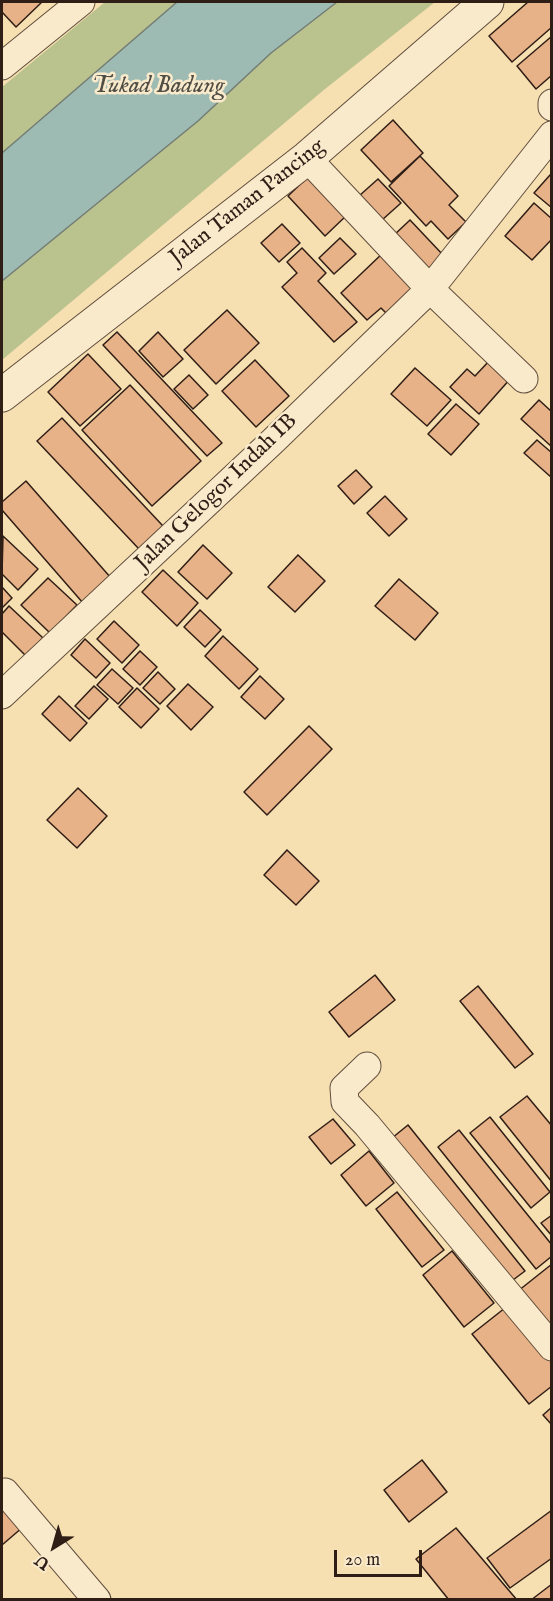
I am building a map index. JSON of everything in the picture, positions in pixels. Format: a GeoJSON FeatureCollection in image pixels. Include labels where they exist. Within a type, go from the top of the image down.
{"type":"FeatureCollection","features":[{"type":"Feature","properties":{"kind":"street"},"geometry":{"type":"LineString","coordinates":[[2,66],[81,2]]}},
{"type":"Feature","properties":{"kind":"street","name":"Jalan Taman Pancing"},"geometry":{"type":"LineString","coordinates":[[2,395],[307,158],[487,2]]}},
{"type":"Feature","properties":{"kind":"street","name":"Jalan Gelogor Indah IB"},"geometry":{"type":"LineString","coordinates":[[2,694],[231,480],[430,289],[552,135]]}},
{"type":"Feature","properties":{"kind":"street"},"geometry":{"type":"LineString","coordinates":[[307,158],[430,289],[524,379]]}},
{"type":"Feature","properties":{"kind":"street"},"geometry":{"type":"LineString","coordinates":[[367,1066],[344,1088],[345,1102],[367,1125],[552,1347]]}},
{"type":"Feature","properties":{"kind":"street"},"geometry":{"type":"LineString","coordinates":[[5,1492],[97,1599]]}},
{"type":"Feature","properties":{"kind":"green space"},"geometry":{"type":"Polygon","coordinates":[[[105,2],[177,2],[2,153],[2,87],[105,2]]]}},
{"type":"Feature","properties":{"kind":"green space"},"geometry":{"type":"Polygon","coordinates":[[[337,2],[435,2],[325,89],[2,360],[2,281],[198,121],[271,53],[337,2]]]}},
{"type":"Feature","properties":{"kind":"water","name":"Tukad Badung"},"geometry":{"type":"Polygon","coordinates":[[[177,2],[337,2],[271,53],[198,121],[2,281],[2,153],[177,2]]]}},
{"type":"Feature","properties":{"kind":"building"},"geometry":{"type":"Polygon","coordinates":[[[2,2],[42,2],[16,27],[2,12],[2,2]]]}},
{"type":"Feature","properties":{"kind":"building"},"geometry":{"type":"Polygon","coordinates":[[[528,2],[552,2],[552,27],[512,62],[489,36],[528,2]]]}},
{"type":"Feature","properties":{"kind":"building"},"geometry":{"type":"Polygon","coordinates":[[[552,36],[552,75],[536,89],[517,66],[552,36]]]}},
{"type":"Feature","properties":{"kind":"building"},"geometry":{"type":"Polygon","coordinates":[[[393,120],[423,153],[391,182],[361,150],[393,120]]]}},
{"type":"Feature","properties":{"kind":"building"},"geometry":{"type":"Polygon","coordinates":[[[420,156],[458,196],[449,205],[466,222],[448,239],[431,221],[426,226],[389,186],[420,156]]]}},
{"type":"Feature","properties":{"kind":"building"},"geometry":{"type":"Polygon","coordinates":[[[310,175],[348,214],[325,236],[288,196],[310,175]]]}},
{"type":"Feature","properties":{"kind":"building"},"geometry":{"type":"Polygon","coordinates":[[[550,175],[552,176],[552,208],[534,193],[550,175]]]}},
{"type":"Feature","properties":{"kind":"building"},"geometry":{"type":"Polygon","coordinates":[[[378,179],[401,203],[382,220],[359,196],[378,179]]]}},
{"type":"Feature","properties":{"kind":"building"},"geometry":{"type":"Polygon","coordinates":[[[534,203],[552,219],[552,239],[532,260],[505,236],[534,203]]]}},
{"type":"Feature","properties":{"kind":"building"},"geometry":{"type":"Polygon","coordinates":[[[410,220],[444,256],[427,272],[393,236],[410,220]]]}},
{"type":"Feature","properties":{"kind":"building"},"geometry":{"type":"Polygon","coordinates":[[[282,224],[300,243],[279,262],[261,243],[282,224]]]}},
{"type":"Feature","properties":{"kind":"building"},"geometry":{"type":"Polygon","coordinates":[[[340,238],[356,254],[334,274],[319,258],[340,238]]]}},
{"type":"Feature","properties":{"kind":"building"},"geometry":{"type":"Polygon","coordinates":[[[302,248],[326,273],[318,281],[357,322],[334,342],[282,287],[297,273],[287,262],[302,248]]]}},
{"type":"Feature","properties":{"kind":"building"},"geometry":{"type":"Polygon","coordinates":[[[385,251],[417,285],[386,313],[381,308],[367,320],[341,293],[385,251]]]}},
{"type":"Feature","properties":{"kind":"building"},"geometry":{"type":"Polygon","coordinates":[[[227,310],[259,343],[216,384],[184,350],[227,310]]]}},
{"type":"Feature","properties":{"kind":"building"},"geometry":{"type":"Polygon","coordinates":[[[117,332],[222,443],[207,456],[103,345],[117,332]]]}},
{"type":"Feature","properties":{"kind":"building"},"geometry":{"type":"Polygon","coordinates":[[[158,332],[183,359],[163,377],[139,351],[158,332]]]}},
{"type":"Feature","properties":{"kind":"building"},"geometry":{"type":"Polygon","coordinates":[[[88,354],[121,389],[80,426],[48,392],[88,354]]]}},
{"type":"Feature","properties":{"kind":"building"},"geometry":{"type":"Polygon","coordinates":[[[255,360],[289,396],[256,427],[222,391],[255,360]]]}},
{"type":"Feature","properties":{"kind":"building"},"geometry":{"type":"Polygon","coordinates":[[[490,360],[511,378],[479,414],[450,387],[467,369],[475,376],[490,360]]]}},
{"type":"Feature","properties":{"kind":"building"},"geometry":{"type":"Polygon","coordinates":[[[415,368],[451,400],[427,426],[391,394],[415,368]]]}},
{"type":"Feature","properties":{"kind":"building"},"geometry":{"type":"Polygon","coordinates":[[[189,375],[208,395],[193,409],[174,389],[189,375]]]}},
{"type":"Feature","properties":{"kind":"building"},"geometry":{"type":"Polygon","coordinates":[[[130,385],[201,461],[152,506],[82,430],[130,385]]]}},
{"type":"Feature","properties":{"kind":"building"},"geometry":{"type":"Polygon","coordinates":[[[539,400],[552,412],[552,447],[521,419],[539,400]]]}},
{"type":"Feature","properties":{"kind":"building"},"geometry":{"type":"Polygon","coordinates":[[[456,404],[479,424],[451,455],[428,434],[456,404]]]}},
{"type":"Feature","properties":{"kind":"building"},"geometry":{"type":"Polygon","coordinates":[[[62,418],[163,526],[139,549],[37,441],[62,418]]]}},
{"type":"Feature","properties":{"kind":"building"},"geometry":{"type":"Polygon","coordinates":[[[537,440],[552,453],[552,478],[524,453],[537,440]]]}},
{"type":"Feature","properties":{"kind":"building"},"geometry":{"type":"Polygon","coordinates":[[[356,470],[372,487],[354,504],[338,486],[356,470]]]}},
{"type":"Feature","properties":{"kind":"building"},"geometry":{"type":"Polygon","coordinates":[[[26,481],[111,578],[83,603],[2,510],[2,502],[26,481]]]}},
{"type":"Feature","properties":{"kind":"building"},"geometry":{"type":"Polygon","coordinates":[[[385,496],[407,519],[389,536],[367,513],[385,496]]]}},
{"type":"Feature","properties":{"kind":"building"},"geometry":{"type":"Polygon","coordinates":[[[3,536],[38,569],[18,590],[2,574],[3,536]]]}},
{"type":"Feature","properties":{"kind":"building"},"geometry":{"type":"Polygon","coordinates":[[[203,545],[232,573],[207,599],[178,572],[203,545]]]}},
{"type":"Feature","properties":{"kind":"building"},"geometry":{"type":"Polygon","coordinates":[[[298,555],[325,581],[295,612],[268,587],[298,555]]]}},
{"type":"Feature","properties":{"kind":"building"},"geometry":{"type":"Polygon","coordinates":[[[163,570],[198,603],[177,626],[142,592],[163,570]]]}},
{"type":"Feature","properties":{"kind":"building"},"geometry":{"type":"Polygon","coordinates":[[[48,578],[77,605],[50,633],[21,605],[48,578]]]}},
{"type":"Feature","properties":{"kind":"building"},"geometry":{"type":"Polygon","coordinates":[[[399,579],[438,613],[415,640],[375,606],[399,579]]]}},
{"type":"Feature","properties":{"kind":"building"},"geometry":{"type":"Polygon","coordinates":[[[2,587],[12,598],[2,608],[2,587]]]}},
{"type":"Feature","properties":{"kind":"building"},"geometry":{"type":"Polygon","coordinates":[[[9,606],[43,638],[26,656],[2,632],[2,614],[9,606]]]}},
{"type":"Feature","properties":{"kind":"building"},"geometry":{"type":"Polygon","coordinates":[[[200,610],[221,630],[205,647],[184,627],[200,610]]]}},
{"type":"Feature","properties":{"kind":"building"},"geometry":{"type":"Polygon","coordinates":[[[114,621],[139,645],[122,663],[97,639],[114,621]]]}},
{"type":"Feature","properties":{"kind":"building"},"geometry":{"type":"Polygon","coordinates":[[[223,636],[258,669],[239,689],[205,656],[223,636]]]}},
{"type":"Feature","properties":{"kind":"building"},"geometry":{"type":"Polygon","coordinates":[[[85,639],[110,663],[96,678],[71,655],[85,639]]]}},
{"type":"Feature","properties":{"kind":"building"},"geometry":{"type":"Polygon","coordinates":[[[140,651],[157,667],[140,685],[123,669],[140,651]]]}},
{"type":"Feature","properties":{"kind":"building"},"geometry":{"type":"Polygon","coordinates":[[[112,669],[133,688],[118,704],[97,685],[112,669]]]}},
{"type":"Feature","properties":{"kind":"building"},"geometry":{"type":"Polygon","coordinates":[[[158,672],[175,689],[160,704],[143,688],[158,672]]]}},
{"type":"Feature","properties":{"kind":"building"},"geometry":{"type":"Polygon","coordinates":[[[260,676],[284,699],[265,719],[241,697],[260,676]]]}},
{"type":"Feature","properties":{"kind":"building"},"geometry":{"type":"Polygon","coordinates":[[[188,684],[213,707],[191,730],[167,706],[188,684]]]}},
{"type":"Feature","properties":{"kind":"building"},"geometry":{"type":"Polygon","coordinates":[[[94,686],[108,699],[89,719],[75,706],[94,686]]]}},
{"type":"Feature","properties":{"kind":"building"},"geometry":{"type":"Polygon","coordinates":[[[137,688],[159,709],[141,728],[119,707],[137,688]]]}},
{"type":"Feature","properties":{"kind":"building"},"geometry":{"type":"Polygon","coordinates":[[[59,696],[87,723],[70,741],[42,714],[59,696]]]}},
{"type":"Feature","properties":{"kind":"building"},"geometry":{"type":"Polygon","coordinates":[[[309,726],[332,749],[267,815],[244,792],[309,726]]]}},
{"type":"Feature","properties":{"kind":"building"},"geometry":{"type":"Polygon","coordinates":[[[78,788],[107,816],[77,848],[47,820],[78,788]]]}},
{"type":"Feature","properties":{"kind":"building"},"geometry":{"type":"Polygon","coordinates":[[[287,850],[319,881],[296,905],[264,875],[287,850]]]}},
{"type":"Feature","properties":{"kind":"building"},"geometry":{"type":"Polygon","coordinates":[[[375,975],[395,1000],[349,1037],[329,1012],[375,975]]]}},
{"type":"Feature","properties":{"kind":"building"},"geometry":{"type":"Polygon","coordinates":[[[478,986],[533,1054],[515,1068],[460,1001],[478,986]]]}},
{"type":"Feature","properties":{"kind":"building"},"geometry":{"type":"Polygon","coordinates":[[[527,1096],[552,1126],[552,1182],[500,1117],[527,1096]]]}},
{"type":"Feature","properties":{"kind":"building"},"geometry":{"type":"Polygon","coordinates":[[[490,1117],[550,1192],[531,1208],[470,1133],[490,1117]]]}},
{"type":"Feature","properties":{"kind":"building"},"geometry":{"type":"Polygon","coordinates":[[[333,1119],[355,1145],[331,1164],[309,1137],[333,1119]]]}},
{"type":"Feature","properties":{"kind":"building"},"geometry":{"type":"Polygon","coordinates":[[[408,1125],[525,1271],[509,1283],[392,1138],[408,1125]]]}},
{"type":"Feature","properties":{"kind":"building"},"geometry":{"type":"Polygon","coordinates":[[[459,1130],[552,1245],[552,1256],[536,1269],[438,1147],[459,1130]]]}},
{"type":"Feature","properties":{"kind":"building"},"geometry":{"type":"Polygon","coordinates":[[[369,1151],[394,1183],[366,1206],[341,1175],[369,1151]]]}},
{"type":"Feature","properties":{"kind":"building"},"geometry":{"type":"Polygon","coordinates":[[[397,1192],[444,1250],[422,1267],[376,1209],[397,1192]]]}},
{"type":"Feature","properties":{"kind":"building"},"geometry":{"type":"Polygon","coordinates":[[[552,1215],[552,1236],[541,1223],[552,1215]]]}},
{"type":"Feature","properties":{"kind":"building"},"geometry":{"type":"Polygon","coordinates":[[[452,1251],[494,1303],[464,1327],[423,1275],[452,1251]]]}},
{"type":"Feature","properties":{"kind":"building"},"geometry":{"type":"Polygon","coordinates":[[[552,1264],[552,1333],[518,1291],[552,1264]]]}},
{"type":"Feature","properties":{"kind":"building"},"geometry":{"type":"Polygon","coordinates":[[[510,1304],[552,1355],[552,1386],[529,1404],[472,1334],[510,1304]]]}},
{"type":"Feature","properties":{"kind":"building"},"geometry":{"type":"Polygon","coordinates":[[[552,1407],[552,1425],[543,1415],[552,1407]]]}},
{"type":"Feature","properties":{"kind":"building"},"geometry":{"type":"Polygon","coordinates":[[[422,1460],[447,1492],[409,1522],[384,1490],[422,1460]]]}},
{"type":"Feature","properties":{"kind":"building"},"geometry":{"type":"Polygon","coordinates":[[[2,1501],[23,1527],[2,1545],[2,1501]]]}},
{"type":"Feature","properties":{"kind":"building"},"geometry":{"type":"Polygon","coordinates":[[[552,1510],[552,1558],[510,1588],[487,1558],[552,1510]]]}},
{"type":"Feature","properties":{"kind":"building"},"geometry":{"type":"Polygon","coordinates":[[[456,1528],[517,1600],[449,1600],[416,1559],[456,1528]]]}},
{"type":"Feature","properties":{"kind":"building"},"geometry":{"type":"Polygon","coordinates":[[[552,1584],[552,1600],[531,1600],[552,1584]]]}}]}
